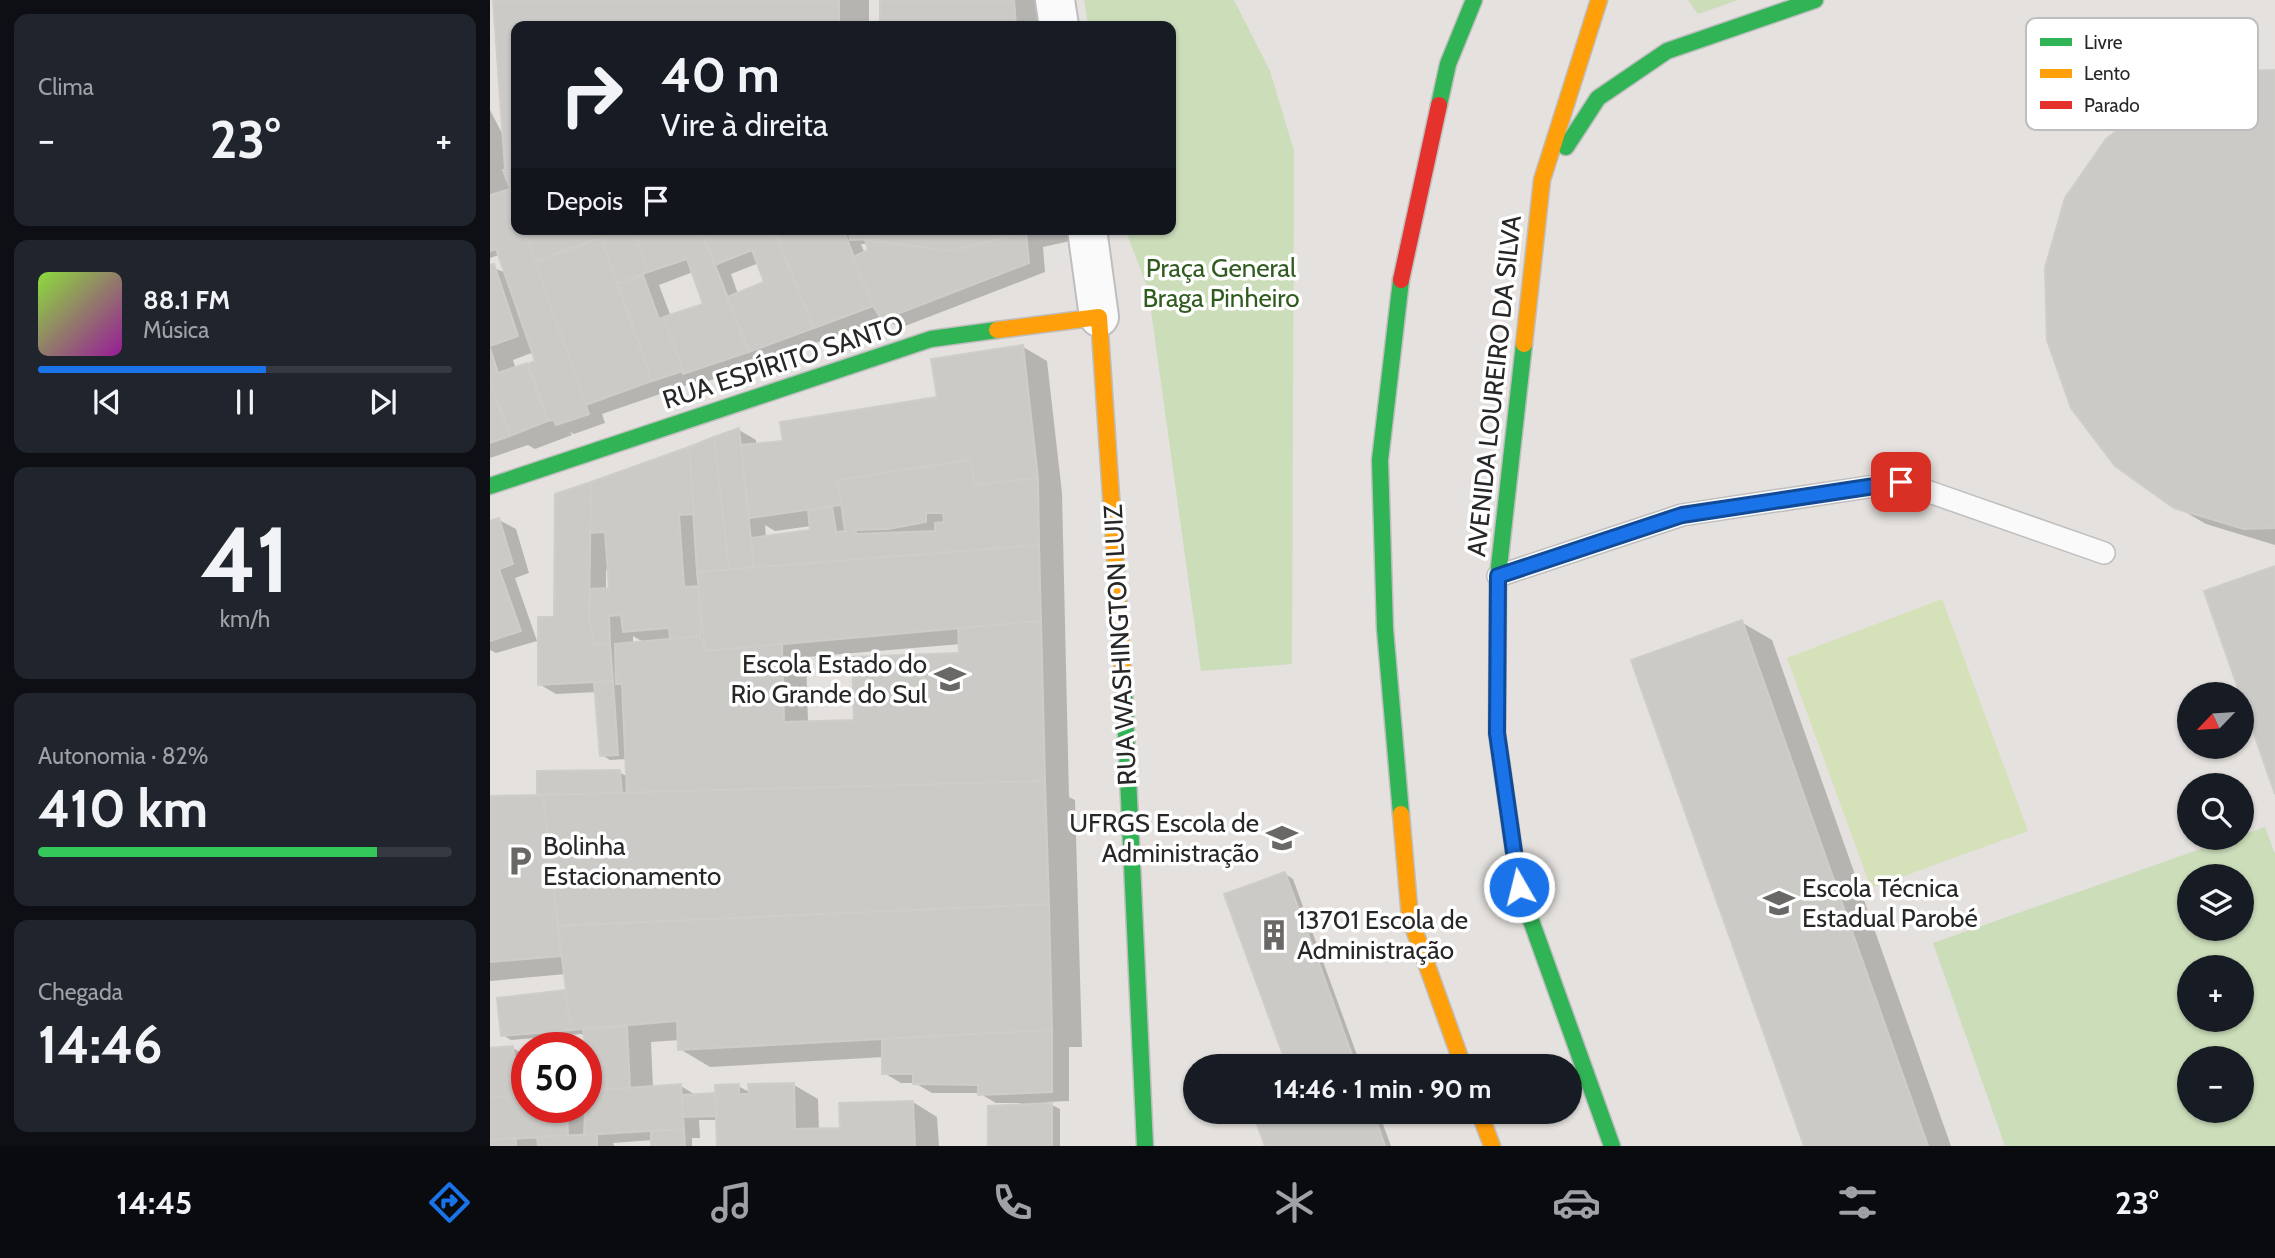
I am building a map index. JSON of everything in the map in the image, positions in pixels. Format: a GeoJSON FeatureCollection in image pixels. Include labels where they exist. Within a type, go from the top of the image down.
{"type":"FeatureCollection","features":[{"type":"Feature","properties":{"kind":"main road"},"geometry":{"type":"LineString","coordinates":[[1459,1054],[1410,918],[1385,629],[1380,460],[1396,301],[1448,64],[1474,0]]}},
{"type":"Feature","properties":{"kind":"main road","name":"AVENIDA LOUREIRO DA SILVA"},"geometry":{"type":"LineString","coordinates":[[1599,0],[1542,180],[1498,576],[1497,733],[1519,887],[1612,1146]]}},
{"type":"Feature","properties":{"kind":"main road"},"geometry":{"type":"LineString","coordinates":[[1542,180],[1598,98],[1667,51],[1815,0]]}},
{"type":"Feature","properties":{"kind":"main road","name":"RUA ESPÍRITO SANTO"},"geometry":{"type":"LineString","coordinates":[[490,486],[930,339],[1099,317]]}},
{"type":"Feature","properties":{"kind":"main road","name":"RUA WASHINGTON LUIZ"},"geometry":{"type":"LineString","coordinates":[[1099,317],[1122,646],[1145,1146]]}},
{"type":"Feature","properties":{"kind":"main road"},"geometry":{"type":"LineString","coordinates":[[1484,1124],[1492,1146]]}},
{"type":"Feature","properties":{"kind":"street"},"geometry":{"type":"LineString","coordinates":[[1055,0],[1058,21]]}},
{"type":"Feature","properties":{"kind":"street","name":"RUA WASHINGTON LUIZ"},"geometry":{"type":"LineString","coordinates":[[1088,235],[1099,317]]}},
{"type":"Feature","properties":{"kind":"lane"},"geometry":{"type":"LineString","coordinates":[[1498,576],[1682,515],[1901,482],[2104,553]]}},
{"type":"Feature","properties":{"kind":"green space","name":"Praça General Braga Pinheiro"},"geometry":{"type":"Polygon","coordinates":[[[1084,0],[1234,0],[1270,71],[1294,151],[1292,664],[1201,671],[1148,289],[1127,235],[1176,235],[1176,21],[1087,21],[1084,0]]]}},
{"type":"Feature","properties":{"kind":"green space"},"geometry":{"type":"Polygon","coordinates":[[[1688,0],[1738,0],[1698,14],[1688,0]]]}},
{"type":"Feature","properties":{"kind":"green space"},"geometry":{"type":"Polygon","coordinates":[[[1942,599],[2028,831],[1871,888],[1787,658],[1942,599]]]}},
{"type":"Feature","properties":{"kind":"green space"},"geometry":{"type":"Polygon","coordinates":[[[2265,827],[2275,854],[2275,1146],[2005,1146],[1933,943],[2198,850],[2254,850],[2254,831],[2265,827]]]}},
{"type":"Feature","properties":{"kind":"building"},"geometry":{"type":"Polygon","coordinates":[[[493,0],[839,0],[839,21],[511,21],[511,169],[505,168],[493,0]]]}},
{"type":"Feature","properties":{"kind":"building"},"geometry":{"type":"Polygon","coordinates":[[[880,0],[1014,0],[1016,21],[880,21],[880,0]]]}},
{"type":"Feature","properties":{"kind":"building"},"geometry":{"type":"Polygon","coordinates":[[[2258,70],[2275,70],[2275,528],[2244,529],[2174,508],[2115,466],[2071,408],[2047,340],[2045,268],[2065,198],[2106,139],[2118,130],[2258,130],[2258,70]]]}},
{"type":"Feature","properties":{"kind":"building"},"geometry":{"type":"Polygon","coordinates":[[[503,170],[511,171],[511,192],[503,170]]]}},
{"type":"Feature","properties":{"kind":"building"},"geometry":{"type":"Polygon","coordinates":[[[510,189],[511,235],[526,235],[589,414],[556,425],[554,420],[548,421],[528,364],[535,361],[496,249],[490,251],[490,195],[510,189]]]}},
{"type":"Feature","properties":{"kind":"building"},"geometry":{"type":"Polygon","coordinates":[[[526,235],[636,235],[648,272],[618,284],[601,238],[535,261],[526,235]]]}},
{"type":"Feature","properties":{"kind":"building"},"geometry":{"type":"Polygon","coordinates":[[[636,235],[703,235],[749,352],[683,374],[664,317],[703,304],[687,259],[648,272],[636,235]]]}},
{"type":"Feature","properties":{"kind":"building"},"geometry":{"type":"Polygon","coordinates":[[[703,235],[775,235],[814,328],[749,352],[727,297],[764,282],[752,250],[715,265],[703,235]]]}},
{"type":"Feature","properties":{"kind":"building"},"geometry":{"type":"Polygon","coordinates":[[[775,235],[845,235],[873,306],[814,328],[775,235]]]}},
{"type":"Feature","properties":{"kind":"building"},"geometry":{"type":"Polygon","coordinates":[[[776,235],[845,235],[873,306],[814,328],[776,235]]]}},
{"type":"Feature","properties":{"kind":"building"},"geometry":{"type":"Polygon","coordinates":[[[850,235],[877,235],[877,239],[850,240],[850,235]]]}},
{"type":"Feature","properties":{"kind":"building"},"geometry":{"type":"Polygon","coordinates":[[[877,235],[1015,235],[952,251],[877,244],[877,235]]]}},
{"type":"Feature","properties":{"kind":"building"},"geometry":{"type":"Polygon","coordinates":[[[1014,235],[1026,235],[1029,263],[882,320],[873,306],[853,257],[868,250],[865,240],[952,251],[1014,235]]]}},
{"type":"Feature","properties":{"kind":"building"},"geometry":{"type":"Polygon","coordinates":[[[601,238],[652,381],[586,405],[535,261],[601,238]]]}},
{"type":"Feature","properties":{"kind":"building"},"geometry":{"type":"Polygon","coordinates":[[[494,264],[518,336],[490,346],[490,265],[494,264]]]}},
{"type":"Feature","properties":{"kind":"building"},"geometry":{"type":"Polygon","coordinates":[[[643,275],[659,319],[664,317],[683,371],[652,381],[618,284],[643,275]]]}},
{"type":"Feature","properties":{"kind":"building"},"geometry":{"type":"Polygon","coordinates":[[[1023,345],[1038,478],[975,485],[970,460],[838,480],[841,505],[749,518],[741,445],[783,441],[780,422],[937,397],[931,359],[1023,345]]]}},
{"type":"Feature","properties":{"kind":"building"},"geometry":{"type":"Polygon","coordinates":[[[490,348],[498,373],[527,363],[548,421],[510,436],[490,381],[490,348]]]}},
{"type":"Feature","properties":{"kind":"building"},"geometry":{"type":"Polygon","coordinates":[[[490,381],[510,436],[490,443],[490,381]]]}},
{"type":"Feature","properties":{"kind":"building"},"geometry":{"type":"Polygon","coordinates":[[[739,428],[754,568],[729,570],[714,437],[739,428]]]}},
{"type":"Feature","properties":{"kind":"building"},"geometry":{"type":"Polygon","coordinates":[[[714,437],[729,570],[697,572],[689,447],[714,437]]]}},
{"type":"Feature","properties":{"kind":"building"},"geometry":{"type":"Polygon","coordinates":[[[689,447],[694,514],[679,515],[684,587],[699,586],[701,636],[670,639],[669,628],[623,632],[621,615],[609,616],[610,644],[594,645],[589,619],[590,589],[609,588],[605,532],[590,533],[591,482],[689,447]]]}},
{"type":"Feature","properties":{"kind":"building"},"geometry":{"type":"Polygon","coordinates":[[[970,460],[975,485],[1038,478],[1039,545],[754,568],[751,538],[810,530],[808,510],[832,506],[836,532],[845,531],[838,480],[970,460]],[[926,513],[926,522],[888,529],[856,530],[856,534],[935,531],[935,523],[944,522],[943,513],[926,513]]]}},
{"type":"Feature","properties":{"kind":"building"},"geometry":{"type":"Polygon","coordinates":[[[591,482],[589,619],[594,645],[610,644],[613,681],[538,685],[538,617],[554,617],[555,494],[591,482]]]}},
{"type":"Feature","properties":{"kind":"building"},"geometry":{"type":"Polygon","coordinates":[[[499,518],[513,564],[499,569],[521,631],[490,641],[490,521],[499,518]]]}},
{"type":"Feature","properties":{"kind":"building"},"geometry":{"type":"Polygon","coordinates":[[[1039,545],[1041,621],[705,651],[697,572],[1039,545]]]}},
{"type":"Feature","properties":{"kind":"building"},"geometry":{"type":"Polygon","coordinates":[[[2275,566],[2275,794],[2254,734],[2254,682],[2236,682],[2204,591],[2275,566]]]}},
{"type":"Feature","properties":{"kind":"building","name":"Escola Técnica Estadual Parobé"},"geometry":{"type":"Polygon","coordinates":[[[1742,620],[1928,1146],[1804,1146],[1631,660],[1742,620]]]}},
{"type":"Feature","properties":{"kind":"building"},"geometry":{"type":"Polygon","coordinates":[[[1041,621],[1045,781],[627,795],[622,684],[616,684],[615,644],[701,636],[705,651],[782,644],[784,722],[854,720],[852,657],[959,653],[958,628],[1041,621]]]}},
{"type":"Feature","properties":{"kind":"building"},"geometry":{"type":"Polygon","coordinates":[[[613,681],[618,755],[600,756],[594,683],[613,681]]]}},
{"type":"Feature","properties":{"kind":"building"},"geometry":{"type":"Polygon","coordinates":[[[620,770],[622,795],[537,794],[537,771],[620,770]]]}},
{"type":"Feature","properties":{"kind":"building"},"geometry":{"type":"Polygon","coordinates":[[[1045,781],[1049,904],[558,926],[543,795],[1045,781]]]}},
{"type":"Feature","properties":{"kind":"building","name":"Bolinha Estacionamento"},"geometry":{"type":"Polygon","coordinates":[[[543,795],[561,956],[490,962],[490,796],[543,795]]]}},
{"type":"Feature","properties":{"kind":"building","name":"13701 Escola de Administração"},"geometry":{"type":"Polygon","coordinates":[[[1285,872],[1352,1054],[1283,1054],[1224,894],[1285,872]]]}},
{"type":"Feature","properties":{"kind":"building"},"geometry":{"type":"Polygon","coordinates":[[[1049,904],[1052,1030],[678,1050],[677,1021],[571,1030],[558,926],[1049,904]]]}},
{"type":"Feature","properties":{"kind":"building"},"geometry":{"type":"Polygon","coordinates":[[[565,990],[571,1030],[511,1032],[511,1035],[501,1036],[497,998],[565,990]]]}},
{"type":"Feature","properties":{"kind":"building"},"geometry":{"type":"Polygon","coordinates":[[[627,1026],[630,1088],[602,1090],[602,1032],[583,1032],[583,1029],[627,1026]]]}},
{"type":"Feature","properties":{"kind":"building"},"geometry":{"type":"Polygon","coordinates":[[[1052,1030],[1052,1092],[978,1095],[978,1085],[913,1084],[913,1074],[882,1074],[882,1039],[1052,1030]]]}},
{"type":"Feature","properties":{"kind":"building"},"geometry":{"type":"Polygon","coordinates":[[[511,1046],[511,1096],[490,1098],[490,1048],[511,1046]]]}},
{"type":"Feature","properties":{"kind":"building"},"geometry":{"type":"Polygon","coordinates":[[[794,1083],[795,1129],[840,1128],[839,1103],[913,1101],[915,1146],[717,1146],[715,1085],[739,1084],[739,1094],[749,1094],[748,1084],[794,1083]]]}},
{"type":"Feature","properties":{"kind":"building"},"geometry":{"type":"Polygon","coordinates":[[[681,1084],[684,1129],[584,1135],[585,1123],[602,1123],[602,1090],[681,1084]]]}},
{"type":"Feature","properties":{"kind":"building"},"geometry":{"type":"Polygon","coordinates":[[[715,1093],[717,1116],[683,1117],[682,1095],[715,1093]]]}},
{"type":"Feature","properties":{"kind":"building"},"geometry":{"type":"Polygon","coordinates":[[[511,1096],[511,1123],[568,1123],[568,1136],[490,1140],[490,1098],[511,1096]]]}},
{"type":"Feature","properties":{"kind":"building"},"geometry":{"type":"Polygon","coordinates":[[[1052,1103],[1052,1146],[988,1146],[988,1106],[1052,1103]]]}},
{"type":"Feature","properties":{"kind":"building"},"geometry":{"type":"Polygon","coordinates":[[[1257,1124],[1377,1124],[1385,1146],[1265,1146],[1257,1124]]]}},
{"type":"Feature","properties":{"kind":"building"},"geometry":{"type":"Polygon","coordinates":[[[684,1129],[685,1146],[651,1146],[651,1131],[684,1129]]]}},
{"type":"Feature","properties":{"kind":"building"},"geometry":{"type":"Polygon","coordinates":[[[597,1134],[597,1146],[538,1146],[537,1137],[597,1134]]]}},
{"type":"Feature","properties":{"kind":"building"},"geometry":{"type":"Polygon","coordinates":[[[516,1138],[516,1146],[490,1146],[490,1140],[516,1138]]]}},
{"type":"Feature","properties":{"kind":"traffic: fast"},"geometry":{"type":"LineString","coordinates":[[1439,105],[1448,64],[1474,0]]}},
{"type":"Feature","properties":{"kind":"traffic: fast"},"geometry":{"type":"LineString","coordinates":[[1566,147],[1598,98],[1667,51],[1815,0]]}},
{"type":"Feature","properties":{"kind":"traffic: fast"},"geometry":{"type":"LineString","coordinates":[[1401,280],[1380,460],[1385,629],[1401,814]]}},
{"type":"Feature","properties":{"kind":"traffic: fast"},"geometry":{"type":"LineString","coordinates":[[490,486],[931,339],[997,330]]}},
{"type":"Feature","properties":{"kind":"traffic: fast"},"geometry":{"type":"LineString","coordinates":[[1524,344],[1498,576],[1497,733],[1519,887],[1612,1146]]}},
{"type":"Feature","properties":{"kind":"traffic: fast"},"geometry":{"type":"LineString","coordinates":[[1124,690],[1145,1146]]}},
{"type":"Feature","properties":{"kind":"traffic: slow"},"geometry":{"type":"LineString","coordinates":[[1524,344],[1542,180],[1599,0]]}},
{"type":"Feature","properties":{"kind":"traffic: slow"},"geometry":{"type":"LineString","coordinates":[[997,330],[1099,317],[1124,690]]}},
{"type":"Feature","properties":{"kind":"traffic: slow"},"geometry":{"type":"LineString","coordinates":[[1401,814],[1410,918],[1459,1054]]}},
{"type":"Feature","properties":{"kind":"traffic: slow"},"geometry":{"type":"LineString","coordinates":[[1484,1124],[1492,1146]]}},
{"type":"Feature","properties":{"kind":"traffic: jam"},"geometry":{"type":"LineString","coordinates":[[1401,280],[1439,105]]}},
{"type":"Feature","properties":{"kind":"place","name":"Escola Estado do Rio Grande do Sul"},"geometry":{"type":"Point","coordinates":[950,679]}},
{"type":"Feature","properties":{"kind":"place","name":"UFRGS Escola de Administração"},"geometry":{"type":"Point","coordinates":[1282,838]}},
{"type":"Feature","properties":{"kind":"place","name":"Bolinha Estacionamento"},"geometry":{"type":"Point","coordinates":[520,861]}},
{"type":"Feature","properties":{"kind":"place","name":"Escola Técnica Estadual Parobé"},"geometry":{"type":"Point","coordinates":[1779,903]}},
{"type":"Feature","properties":{"kind":"place","name":"13701 Escola de Administração"},"geometry":{"type":"Point","coordinates":[1274,935]}},
{"type":"Feature","properties":{"kind":"route"},"geometry":{"type":"LineString","coordinates":[[1519,887],[1497,733],[1498,576],[1682,515],[1901,482]]}}]}
